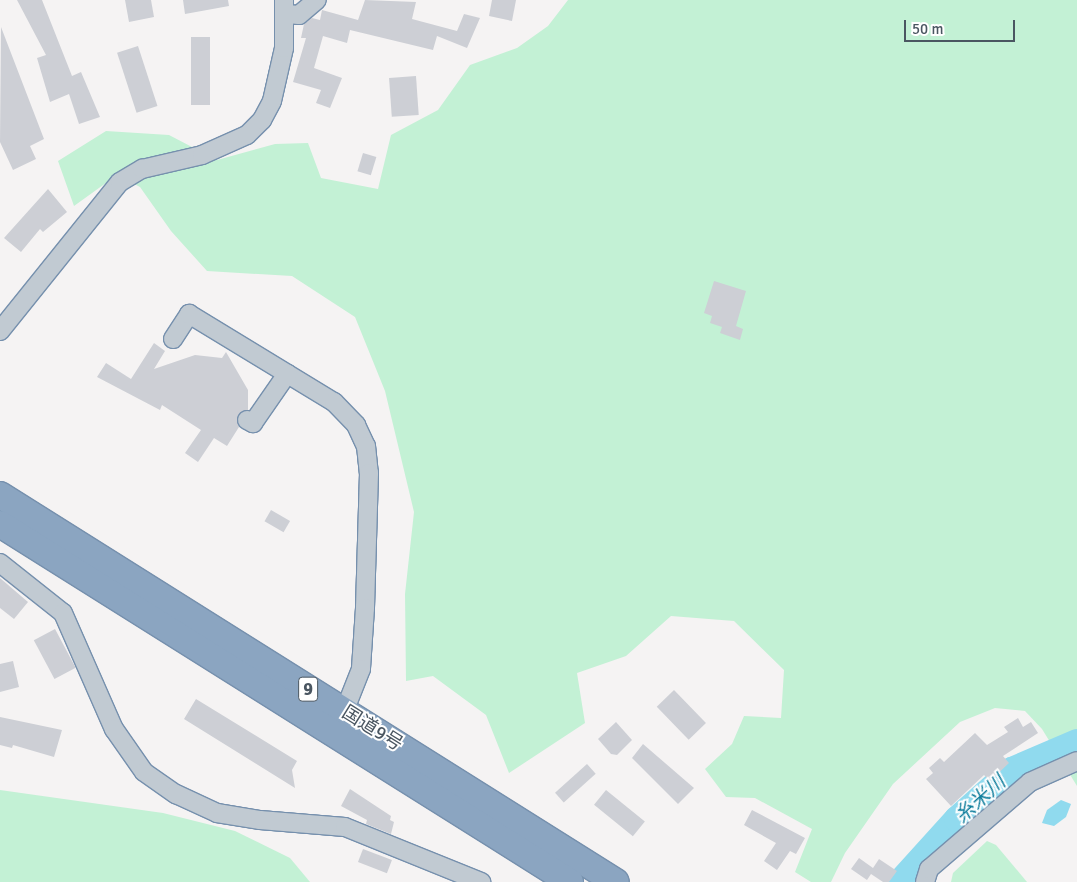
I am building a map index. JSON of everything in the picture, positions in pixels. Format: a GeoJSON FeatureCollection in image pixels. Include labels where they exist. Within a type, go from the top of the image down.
{"type":"FeatureCollection","features":[{"type":"Feature","properties":{"kind":"highway","name":"国道9号"},"geometry":{"type":"LineString","coordinates":[[0,495],[615,882]]}},
{"type":"Feature","properties":{"kind":"highway","name":"国道9号"},"geometry":{"type":"LineString","coordinates":[[0,524],[570,882]]}},
{"type":"Feature","properties":{"kind":"street"},"geometry":{"type":"LineString","coordinates":[[285,7],[298,15],[317,0]]}},
{"type":"Feature","properties":{"kind":"street"},"geometry":{"type":"LineString","coordinates":[[0,331],[120,182],[142,169],[202,155],[247,135],[262,120],[272,101],[284,48],[285,7]]}},
{"type":"Feature","properties":{"kind":"street"},"geometry":{"type":"LineString","coordinates":[[173,339],[190,314],[334,402],[356,425],[366,446],[369,473],[363,653],[361,669],[344,712]]}},
{"type":"Feature","properties":{"kind":"street"},"geometry":{"type":"LineString","coordinates":[[247,420],[253,423],[286,374]]}},
{"type":"Feature","properties":{"kind":"street"},"geometry":{"type":"LineString","coordinates":[[0,563],[63,613],[114,729],[144,772],[176,794],[217,813],[260,820],[345,826],[481,882]]}},
{"type":"Feature","properties":{"kind":"street"},"geometry":{"type":"LineString","coordinates":[[925,882],[929,869],[1030,782],[1077,761]]}},
{"type":"Feature","properties":{"kind":"green space"},"geometry":{"type":"Polygon","coordinates":[[[568,0],[1077,0],[1077,786],[1042,729],[1025,711],[995,708],[960,722],[893,784],[845,853],[831,882],[811,882],[795,872],[812,829],[755,798],[726,797],[705,769],[732,744],[744,716],[781,718],[784,670],[734,621],[671,616],[626,656],[577,673],[585,723],[509,773],[486,715],[433,676],[406,681],[405,594],[414,512],[385,391],[355,317],[292,276],[207,271],[171,231],[140,187],[117,175],[74,206],[58,161],[106,131],[169,135],[217,160],[275,144],[308,143],[321,178],[378,189],[391,135],[438,110],[470,65],[517,48],[548,26],[568,0]]]}},
{"type":"Feature","properties":{"kind":"green space"},"geometry":{"type":"Polygon","coordinates":[[[0,790],[163,813],[235,831],[290,858],[310,882],[0,882],[0,790]]]}},
{"type":"Feature","properties":{"kind":"green space"},"geometry":{"type":"Polygon","coordinates":[[[987,841],[996,845],[1027,882],[951,882],[953,873],[987,841]]]}},
{"type":"Feature","properties":{"kind":"water"},"geometry":{"type":"Polygon","coordinates":[[[1061,800],[1071,804],[1066,817],[1054,826],[1042,823],[1047,810],[1061,800]]]}},
{"type":"Feature","properties":{"kind":"building"},"geometry":{"type":"Polygon","coordinates":[[[17,0],[42,0],[72,76],[81,72],[100,117],[79,124],[69,94],[50,102],[37,58],[46,55],[17,0]]]}},
{"type":"Feature","properties":{"kind":"building"},"geometry":{"type":"Polygon","coordinates":[[[125,0],[151,0],[154,17],[129,22],[125,0]]]}},
{"type":"Feature","properties":{"kind":"building"},"geometry":{"type":"Polygon","coordinates":[[[183,0],[228,0],[229,6],[185,14],[183,0]]]}},
{"type":"Feature","properties":{"kind":"building"},"geometry":{"type":"Polygon","coordinates":[[[365,0],[416,2],[412,19],[457,31],[464,14],[480,18],[467,48],[437,36],[433,50],[350,30],[347,43],[323,36],[314,68],[342,78],[330,108],[316,103],[321,90],[293,82],[306,38],[301,38],[304,24],[312,18],[320,20],[322,10],[358,20],[365,0]]]}},
{"type":"Feature","properties":{"kind":"building"},"geometry":{"type":"Polygon","coordinates":[[[492,0],[516,0],[512,21],[489,16],[492,0]]]}},
{"type":"Feature","properties":{"kind":"building"},"geometry":{"type":"Polygon","coordinates":[[[1,27],[44,139],[30,146],[36,159],[13,170],[0,142],[1,27]]]}},
{"type":"Feature","properties":{"kind":"building"},"geometry":{"type":"Polygon","coordinates":[[[191,37],[210,37],[210,105],[191,105],[191,37]]]}},
{"type":"Feature","properties":{"kind":"building"},"geometry":{"type":"Polygon","coordinates":[[[138,46],[157,106],[137,113],[117,53],[138,46]]]}},
{"type":"Feature","properties":{"kind":"building"},"geometry":{"type":"Polygon","coordinates":[[[416,76],[419,115],[392,117],[389,78],[416,76]]]}},
{"type":"Feature","properties":{"kind":"building"},"geometry":{"type":"Polygon","coordinates":[[[363,153],[376,157],[371,175],[357,171],[363,153]]]}},
{"type":"Feature","properties":{"kind":"building"},"geometry":{"type":"Polygon","coordinates":[[[48,189],[67,212],[43,232],[40,229],[21,252],[4,238],[48,189]]]}},
{"type":"Feature","properties":{"kind":"building"},"geometry":{"type":"Polygon","coordinates":[[[714,281],[746,291],[736,326],[743,329],[740,340],[720,333],[722,327],[710,323],[712,316],[704,313],[714,281]]]}},
{"type":"Feature","properties":{"kind":"building"},"geometry":{"type":"Polygon","coordinates":[[[154,343],[165,351],[154,369],[195,355],[222,358],[226,352],[248,390],[248,410],[238,415],[239,427],[227,446],[214,438],[198,462],[185,453],[201,430],[162,405],[160,410],[97,377],[106,363],[131,379],[154,343]]]}},
{"type":"Feature","properties":{"kind":"building"},"geometry":{"type":"Polygon","coordinates":[[[271,510],[290,521],[284,532],[264,521],[271,510]]]}},
{"type":"Feature","properties":{"kind":"building"},"geometry":{"type":"Polygon","coordinates":[[[0,578],[28,602],[14,619],[0,608],[0,578]]]}},
{"type":"Feature","properties":{"kind":"building"},"geometry":{"type":"Polygon","coordinates":[[[55,629],[76,668],[54,679],[34,640],[55,629]]]}},
{"type":"Feature","properties":{"kind":"building"},"geometry":{"type":"Polygon","coordinates":[[[13,661],[19,687],[0,692],[0,664],[13,661]]]}},
{"type":"Feature","properties":{"kind":"building"},"geometry":{"type":"Polygon","coordinates":[[[674,690],[706,723],[689,740],[657,707],[674,690]]]}},
{"type":"Feature","properties":{"kind":"building"},"geometry":{"type":"Polygon","coordinates":[[[196,699],[297,761],[292,770],[295,788],[184,719],[196,699]]]}},
{"type":"Feature","properties":{"kind":"building"},"geometry":{"type":"Polygon","coordinates":[[[0,717],[62,730],[54,757],[13,745],[12,748],[0,745],[0,717]]]}},
{"type":"Feature","properties":{"kind":"building"},"geometry":{"type":"Polygon","coordinates":[[[1018,718],[1023,727],[1031,722],[1038,733],[1003,756],[1009,763],[990,781],[984,775],[951,806],[926,779],[933,773],[929,768],[940,758],[944,762],[975,733],[987,745],[1008,732],[1004,727],[1018,718]]]}},
{"type":"Feature","properties":{"kind":"building"},"geometry":{"type":"Polygon","coordinates":[[[616,722],[632,740],[617,755],[611,754],[598,739],[616,722]]]}},
{"type":"Feature","properties":{"kind":"building"},"geometry":{"type":"Polygon","coordinates":[[[643,744],[694,788],[678,804],[632,758],[643,744]]]}},
{"type":"Feature","properties":{"kind":"building"},"geometry":{"type":"Polygon","coordinates":[[[587,764],[596,774],[564,802],[555,793],[587,764]]]}},
{"type":"Feature","properties":{"kind":"building"},"geometry":{"type":"Polygon","coordinates":[[[350,789],[391,816],[390,820],[394,822],[391,834],[366,824],[367,820],[341,806],[350,789]]]}},
{"type":"Feature","properties":{"kind":"building"},"geometry":{"type":"Polygon","coordinates":[[[606,790],[645,821],[633,836],[594,805],[606,790]]]}},
{"type":"Feature","properties":{"kind":"building"},"geometry":{"type":"Polygon","coordinates":[[[752,810],[805,838],[796,854],[790,851],[777,870],[764,861],[776,843],[744,825],[752,810]]]}},
{"type":"Feature","properties":{"kind":"building"},"geometry":{"type":"Polygon","coordinates":[[[363,849],[392,860],[387,873],[358,862],[363,849]]]}},
{"type":"Feature","properties":{"kind":"building"},"geometry":{"type":"Polygon","coordinates":[[[859,858],[873,868],[879,859],[897,871],[889,882],[883,882],[871,874],[867,880],[851,869],[859,858]]]}},
{"type":"Feature","properties":{"kind":"waterway","name":"糸米川"},"geometry":{"type":"LineString","coordinates":[[900,882],[957,819],[1012,770],[1077,742]]}}]}
